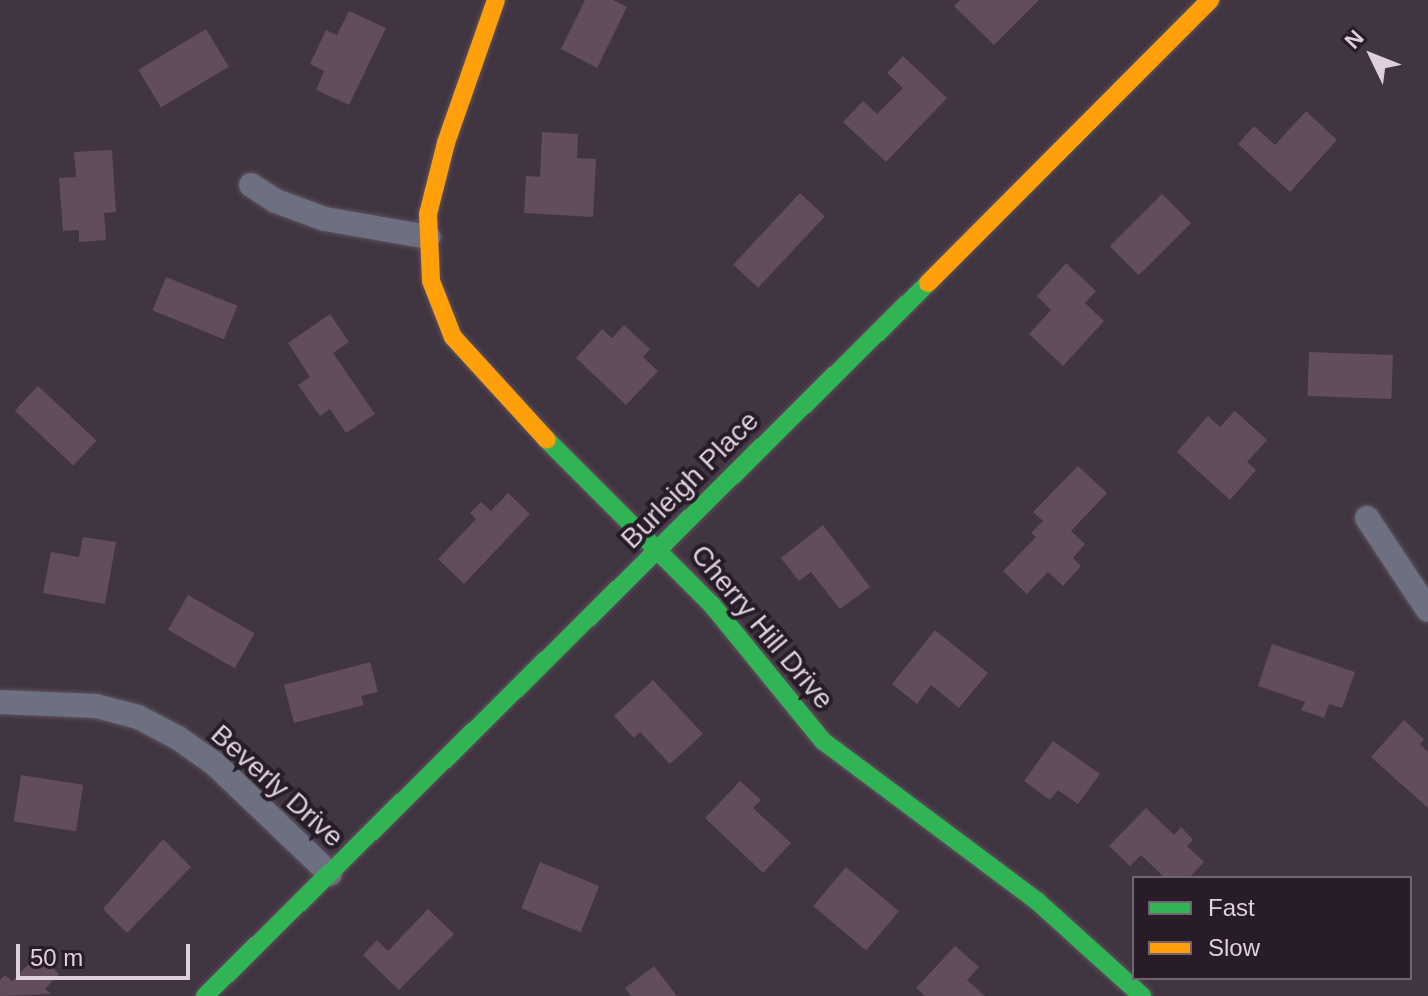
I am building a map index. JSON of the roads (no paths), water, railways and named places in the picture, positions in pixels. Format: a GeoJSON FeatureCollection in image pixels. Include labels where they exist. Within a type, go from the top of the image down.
{"type":"FeatureCollection","features":[{"type":"Feature","properties":{"kind":"street","name":"Cherry Hill Drive"},"geometry":{"type":"LineString","coordinates":[[496,0],[446,143],[428,237],[438,310],[468,359],[712,605],[823,741],[1037,901],[1142,996]]}},
{"type":"Feature","properties":{"kind":"street","name":"Burleigh Place"},"geometry":{"type":"LineString","coordinates":[[205,996],[661,551],[1210,0]]}},
{"type":"Feature","properties":{"kind":"street"},"geometry":{"type":"LineString","coordinates":[[251,185],[276,201],[325,219],[428,237]]}},
{"type":"Feature","properties":{"kind":"street"},"geometry":{"type":"LineString","coordinates":[[1367,518],[1428,610]]}},
{"type":"Feature","properties":{"kind":"street","name":"Beverly Drive"},"geometry":{"type":"LineString","coordinates":[[0,702],[96,706],[138,717],[178,738],[215,764],[330,874]]}}]}
